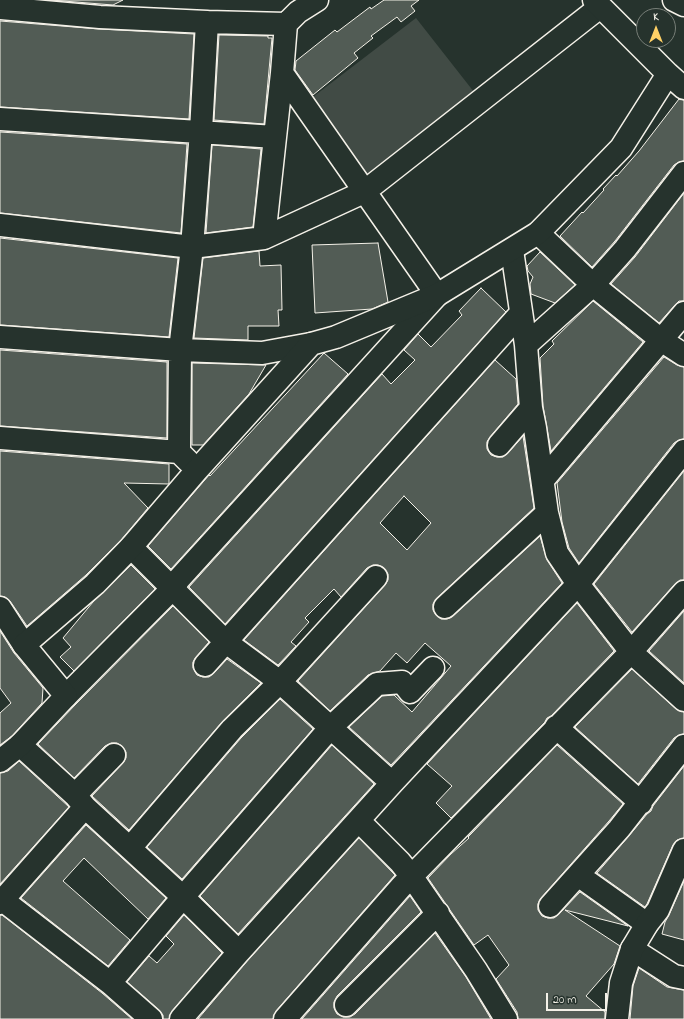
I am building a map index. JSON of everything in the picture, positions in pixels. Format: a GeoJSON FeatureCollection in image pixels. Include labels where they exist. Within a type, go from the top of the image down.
{"type":"FeatureCollection","features":[{"type":"Feature","properties":{"kind":"street"},"geometry":{"type":"LineString","coordinates":[[264,238],[286,24],[298,12],[317,0]]}},
{"type":"Feature","properties":{"kind":"street"},"geometry":{"type":"LineString","coordinates":[[674,0],[684,5]]}},
{"type":"Feature","properties":{"kind":"street"},"geometry":{"type":"LineString","coordinates":[[0,225],[192,247],[264,238],[364,192],[597,3],[676,81],[621,148],[538,233],[437,295],[336,337],[311,344],[262,353],[180,350],[0,336]]}},
{"type":"Feature","properties":{"kind":"street"},"geometry":{"type":"LineString","coordinates":[[0,8],[102,8],[207,22],[286,24]]}},
{"type":"Feature","properties":{"kind":"street"},"geometry":{"type":"LineString","coordinates":[[178,452],[180,350],[192,247],[201,131],[207,22]]}},
{"type":"Feature","properties":{"kind":"street"},"geometry":{"type":"LineString","coordinates":[[282,73],[437,295]]}},
{"type":"Feature","properties":{"kind":"street"},"geometry":{"type":"LineString","coordinates":[[0,119],[275,137]]}},
{"type":"Feature","properties":{"kind":"street"},"geometry":{"type":"LineString","coordinates":[[526,345],[593,285],[626,249],[684,173]]}},
{"type":"Feature","properties":{"kind":"street"},"geometry":{"type":"LineString","coordinates":[[538,233],[593,285],[661,340],[684,355]]}},
{"type":"Feature","properties":{"kind":"street"},"geometry":{"type":"LineString","coordinates":[[512,250],[526,345],[531,408],[547,513],[557,553],[578,584],[631,652],[684,700]]}},
{"type":"Feature","properties":{"kind":"street"},"geometry":{"type":"LineString","coordinates":[[0,761],[20,745],[66,696],[176,585],[178,580],[437,295]]}},
{"type":"Feature","properties":{"kind":"street"},"geometry":{"type":"LineString","coordinates":[[205,665],[521,313]]}},
{"type":"Feature","properties":{"kind":"street"},"geometry":{"type":"LineString","coordinates":[[543,480],[684,313]]}},
{"type":"Feature","properties":{"kind":"street"},"geometry":{"type":"LineString","coordinates":[[24,645],[95,584],[131,547],[311,344]]}},
{"type":"Feature","properties":{"kind":"street"},"geometry":{"type":"LineString","coordinates":[[499,445],[531,408]]}},
{"type":"Feature","properties":{"kind":"street"},"geometry":{"type":"LineString","coordinates":[[0,438],[178,452],[198,470]]}},
{"type":"Feature","properties":{"kind":"street"},"geometry":{"type":"LineString","coordinates":[[181,1019],[239,952],[392,783],[578,584],[684,451]]}},
{"type":"Feature","properties":{"kind":"street"},"geometry":{"type":"LineString","coordinates":[[445,607],[547,513]]}},
{"type":"Feature","properties":{"kind":"street"},"geometry":{"type":"LineString","coordinates":[[131,547],[226,642],[280,682],[392,783]]}},
{"type":"Feature","properties":{"kind":"street"},"geometry":{"type":"LineString","coordinates":[[130,848],[232,730],[280,682],[376,577]]}},
{"type":"Feature","properties":{"kind":"street"},"geometry":{"type":"LineString","coordinates":[[285,1019],[401,888],[556,727],[631,652],[684,592]]}},
{"type":"Feature","properties":{"kind":"street"},"geometry":{"type":"LineString","coordinates":[[0,608],[24,645],[66,696]]}},
{"type":"Feature","properties":{"kind":"street"},"geometry":{"type":"LineString","coordinates":[[110,983],[331,727],[377,684],[402,682],[410,692],[433,668]]}},
{"type":"Feature","properties":{"kind":"street"},"geometry":{"type":"LineString","coordinates":[[556,727],[641,803]]}},
{"type":"Feature","properties":{"kind":"street"},"geometry":{"type":"LineString","coordinates":[[20,745],[183,897],[239,952]]}},
{"type":"Feature","properties":{"kind":"street"},"geometry":{"type":"LineString","coordinates":[[550,906],[641,803],[684,746]]}},
{"type":"Feature","properties":{"kind":"street"},"geometry":{"type":"LineString","coordinates":[[114,755],[80,801],[1,901],[17,910],[110,983],[151,1019]]}},
{"type":"Feature","properties":{"kind":"street"},"geometry":{"type":"LineString","coordinates":[[358,821],[400,862],[412,877],[476,970],[496,1016]]}},
{"type":"Feature","properties":{"kind":"street"},"geometry":{"type":"LineString","coordinates":[[617,1019],[621,983],[632,949],[646,924],[658,910],[684,851]]}},
{"type":"Feature","properties":{"kind":"street"},"geometry":{"type":"LineString","coordinates":[[578,875],[646,924]]}},
{"type":"Feature","properties":{"kind":"street"},"geometry":{"type":"LineString","coordinates":[[346,1005],[438,914]]}},
{"type":"Feature","properties":{"kind":"street"},"geometry":{"type":"LineString","coordinates":[[632,949],[674,976],[684,978]]}},
{"type":"Feature","properties":{"kind":"shaded area"},"geometry":{"type":"Polygon","coordinates":[[[416,18],[474,92],[368,183],[309,100],[416,18]]]}},
{"type":"Feature","properties":{"kind":"building"},"geometry":{"type":"Polygon","coordinates":[[[51,0],[123,0],[113,5],[51,0]]]}},
{"type":"Feature","properties":{"kind":"building"},"geometry":{"type":"Polygon","coordinates":[[[384,0],[419,0],[411,6],[415,11],[401,22],[397,17],[371,36],[373,38],[354,53],[358,58],[313,95],[295,70],[296,61],[335,30],[337,32],[370,7],[371,9],[384,0]]]}},
{"type":"Feature","properties":{"kind":"building"},"geometry":{"type":"Polygon","coordinates":[[[0,21],[99,29],[194,34],[189,119],[0,107],[0,21]]]}},
{"type":"Feature","properties":{"kind":"building"},"geometry":{"type":"Polygon","coordinates":[[[219,35],[268,36],[268,38],[272,38],[264,124],[214,120],[219,35]]]}},
{"type":"Feature","properties":{"kind":"building"},"geometry":{"type":"Polygon","coordinates":[[[679,99],[684,100],[684,161],[674,165],[615,241],[592,267],[560,236],[639,151],[679,99]]]}},
{"type":"Feature","properties":{"kind":"building"},"geometry":{"type":"Polygon","coordinates":[[[0,132],[187,144],[181,233],[0,213],[0,132]]]}},
{"type":"Feature","properties":{"kind":"building"},"geometry":{"type":"Polygon","coordinates":[[[212,145],[261,149],[253,227],[206,233],[212,145]]]}},
{"type":"Feature","properties":{"kind":"building"},"geometry":{"type":"Polygon","coordinates":[[[684,193],[684,301],[679,301],[659,323],[611,284],[635,257],[684,193]]]}},
{"type":"Feature","properties":{"kind":"building"},"geometry":{"type":"Polygon","coordinates":[[[0,238],[178,258],[169,337],[0,325],[0,238]]]}},
{"type":"Feature","properties":{"kind":"building"},"geometry":{"type":"Polygon","coordinates":[[[378,243],[388,302],[372,309],[315,313],[312,245],[378,243]]]}},
{"type":"Feature","properties":{"kind":"building"},"geometry":{"type":"Polygon","coordinates":[[[259,251],[260,266],[281,265],[282,310],[278,310],[279,326],[248,326],[248,340],[194,338],[203,258],[259,251]]]}},
{"type":"Feature","properties":{"kind":"building"},"geometry":{"type":"Polygon","coordinates":[[[540,252],[575,285],[555,303],[531,294],[530,284],[533,277],[528,271],[527,266],[540,252]]]}},
{"type":"Feature","properties":{"kind":"building"},"geometry":{"type":"Polygon","coordinates":[[[481,288],[506,312],[225,624],[189,587],[382,374],[391,384],[415,360],[404,350],[418,334],[431,347],[462,315],[459,311],[481,288]]]}},
{"type":"Feature","properties":{"kind":"building"},"geometry":{"type":"Polygon","coordinates":[[[593,301],[643,342],[551,451],[543,406],[540,358],[554,344],[552,341],[593,301]]]}},
{"type":"Feature","properties":{"kind":"building"},"geometry":{"type":"Polygon","coordinates":[[[0,350],[167,362],[167,438],[0,426],[0,350]]]}},
{"type":"Feature","properties":{"kind":"building"},"geometry":{"type":"Polygon","coordinates":[[[324,353],[348,374],[171,569],[148,546],[209,475],[210,476],[324,353]]]}},
{"type":"Feature","properties":{"kind":"building"},"geometry":{"type":"Polygon","coordinates":[[[664,357],[677,365],[684,367],[684,439],[674,443],[579,563],[569,548],[562,522],[557,483],[664,357]]]}},
{"type":"Feature","properties":{"kind":"building"},"geometry":{"type":"Polygon","coordinates":[[[495,360],[516,379],[518,404],[490,437],[487,442],[487,449],[491,455],[503,457],[523,436],[534,508],[437,598],[433,604],[433,610],[441,619],[447,619],[453,616],[540,536],[547,560],[562,583],[391,765],[349,727],[382,696],[394,695],[412,712],[451,666],[425,643],[407,663],[396,653],[380,671],[368,675],[330,711],[298,681],[385,585],[388,580],[388,574],[384,568],[378,565],[373,565],[367,568],[341,597],[334,589],[305,618],[309,622],[291,642],[296,646],[278,665],[244,640],[495,360]],[[404,496],[380,523],[407,550],[431,523],[404,496]]]}},
{"type":"Feature","properties":{"kind":"building"},"geometry":{"type":"Polygon","coordinates":[[[192,363],[266,365],[249,394],[203,445],[192,445],[192,363]]]}},
{"type":"Feature","properties":{"kind":"building"},"geometry":{"type":"Polygon","coordinates":[[[0,451],[169,464],[169,484],[124,483],[148,508],[122,539],[86,575],[27,626],[10,601],[5,597],[0,596],[0,451]]]}},
{"type":"Feature","properties":{"kind":"building"},"geometry":{"type":"Polygon","coordinates":[[[684,471],[684,580],[680,580],[675,584],[632,632],[594,584],[684,471]]]}},
{"type":"Feature","properties":{"kind":"building"},"geometry":{"type":"Polygon","coordinates":[[[131,565],[155,589],[74,671],[60,657],[71,647],[63,638],[93,602],[131,565]]]}},
{"type":"Feature","properties":{"kind":"building"},"geometry":{"type":"Polygon","coordinates":[[[577,603],[614,651],[451,818],[436,803],[452,786],[427,764],[577,603]]]}},
{"type":"Feature","properties":{"kind":"building"},"geometry":{"type":"Polygon","coordinates":[[[173,606],[209,642],[193,662],[193,668],[197,675],[209,677],[227,659],[261,683],[223,721],[129,830],[92,796],[126,758],[126,752],[122,746],[117,743],[111,743],[105,746],[74,778],[38,744],[173,606]]]}},
{"type":"Feature","properties":{"kind":"building"},"geometry":{"type":"Polygon","coordinates":[[[684,611],[684,683],[649,651],[684,611]]]}},
{"type":"Feature","properties":{"kind":"building"},"geometry":{"type":"Polygon","coordinates":[[[0,631],[14,653],[43,688],[42,703],[12,736],[0,745],[0,713],[11,703],[0,688],[0,631]]]}},
{"type":"Feature","properties":{"kind":"building"},"geometry":{"type":"Polygon","coordinates":[[[632,669],[676,709],[684,712],[684,734],[674,738],[638,784],[575,727],[632,669]]]}},
{"type":"Feature","properties":{"kind":"building"},"geometry":{"type":"Polygon","coordinates":[[[280,699],[313,729],[182,879],[147,847],[241,738],[280,699]]]}},
{"type":"Feature","properties":{"kind":"building"},"geometry":{"type":"Polygon","coordinates":[[[332,745],[374,784],[238,934],[200,896],[332,745]]]}},
{"type":"Feature","properties":{"kind":"building"},"geometry":{"type":"Polygon","coordinates":[[[557,745],[623,804],[541,898],[538,904],[538,910],[542,916],[554,918],[580,892],[628,926],[565,910],[620,946],[614,964],[586,996],[605,1012],[605,1019],[518,1019],[517,1012],[496,979],[509,965],[488,935],[474,945],[428,878],[469,838],[468,837],[557,745]]]}},
{"type":"Feature","properties":{"kind":"building"},"geometry":{"type":"Polygon","coordinates":[[[19,761],[69,807],[0,884],[0,773],[8,771],[19,761]]]}},
{"type":"Feature","properties":{"kind":"building"},"geometry":{"type":"Polygon","coordinates":[[[684,766],[684,838],[677,840],[673,845],[645,907],[597,873],[651,811],[653,806],[684,766]]]}},
{"type":"Feature","properties":{"kind":"building"},"geometry":{"type":"Polygon","coordinates":[[[86,825],[166,898],[148,919],[84,858],[63,881],[130,940],[108,966],[21,898],[86,825]]]}},
{"type":"Feature","properties":{"kind":"building"},"geometry":{"type":"Polygon","coordinates":[[[359,838],[395,875],[276,1011],[273,1019],[198,1019],[248,960],[359,838]]]}},
{"type":"Feature","properties":{"kind":"building"},"geometry":{"type":"Polygon","coordinates":[[[684,881],[684,940],[662,934],[665,922],[684,881]]]}},
{"type":"Feature","properties":{"kind":"building"},"geometry":{"type":"Polygon","coordinates":[[[410,896],[421,912],[337,996],[334,1002],[334,1008],[337,1014],[343,1017],[350,1017],[355,1014],[435,933],[466,977],[491,1019],[302,1019],[410,896]]]}},
{"type":"Feature","properties":{"kind":"building"},"geometry":{"type":"Polygon","coordinates":[[[0,915],[2,915],[102,993],[132,1019],[0,1019],[0,915]]]}},
{"type":"Feature","properties":{"kind":"building"},"geometry":{"type":"Polygon","coordinates":[[[184,915],[222,953],[172,1011],[169,1019],[163,1019],[163,1015],[159,1010],[127,982],[149,956],[157,963],[174,944],[166,936],[184,915]]]}},
{"type":"Feature","properties":{"kind":"building"},"geometry":{"type":"Polygon","coordinates":[[[639,968],[667,987],[684,990],[684,1019],[630,1019],[633,986],[639,968]]]}}]}
